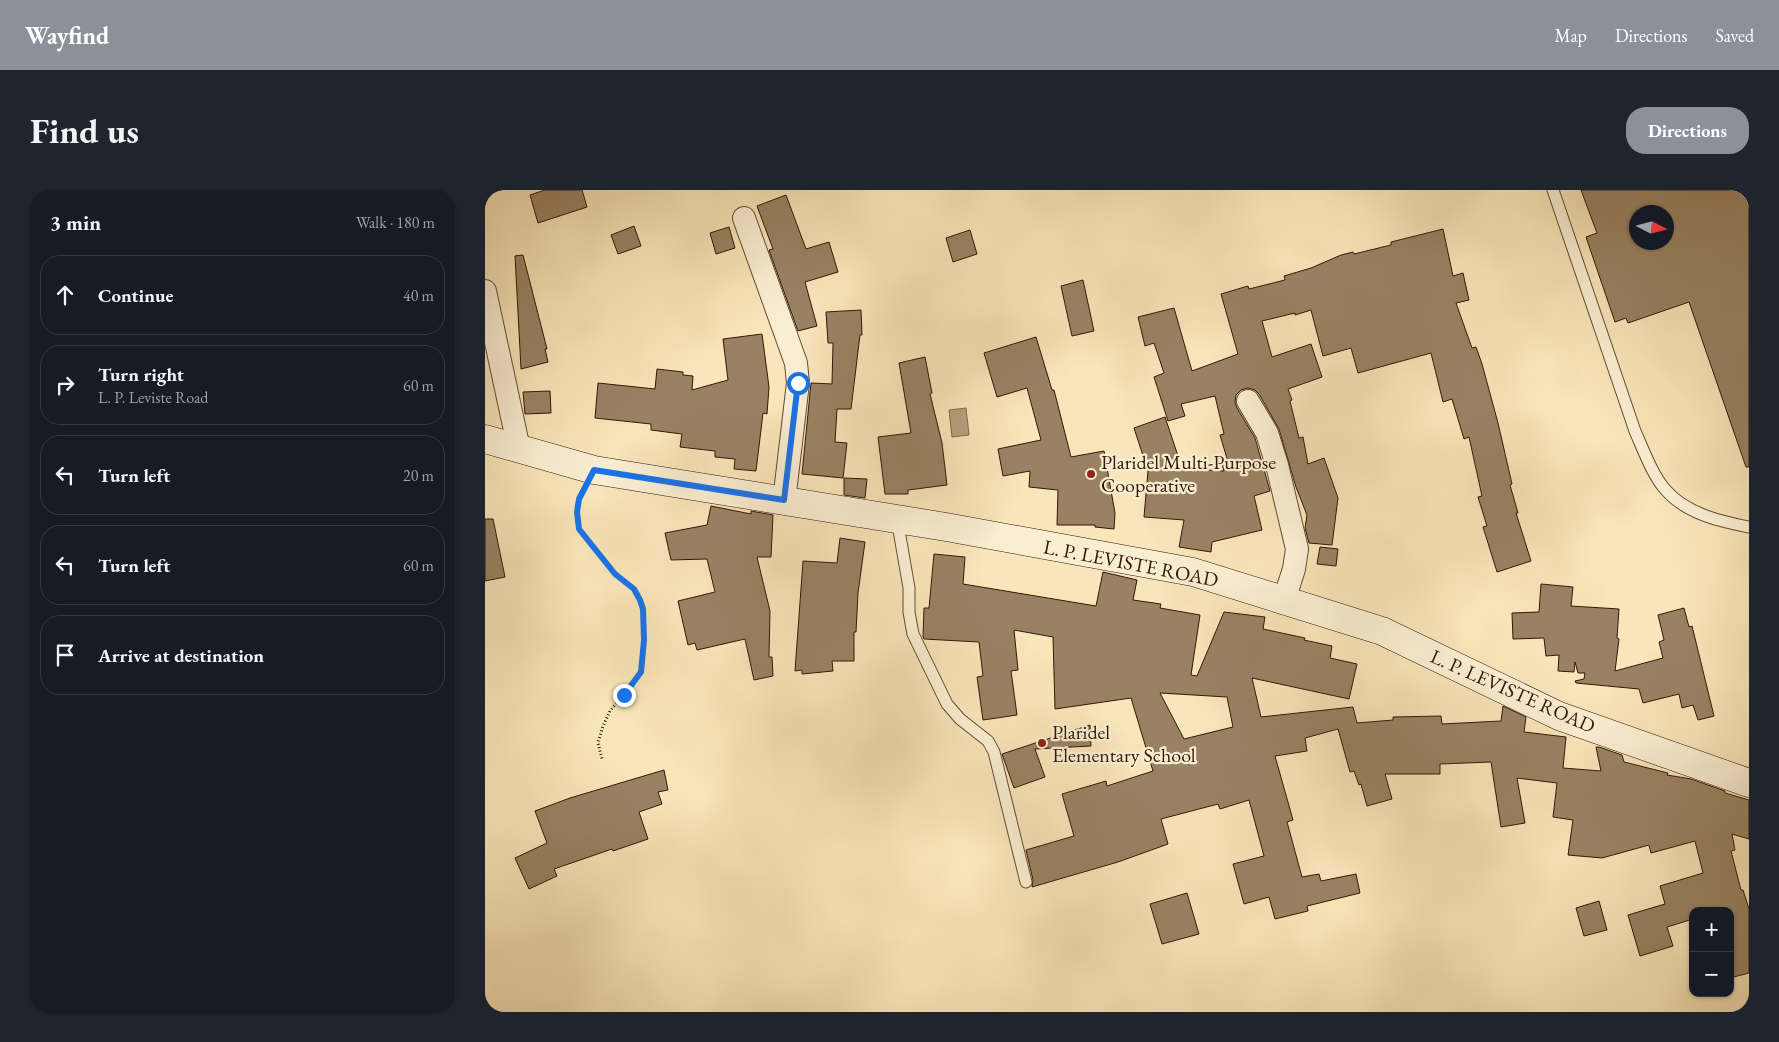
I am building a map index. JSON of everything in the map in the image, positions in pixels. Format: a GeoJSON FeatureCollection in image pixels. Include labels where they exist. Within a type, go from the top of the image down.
{"type":"FeatureCollection","features":[{"type":"Feature","properties":{"kind":"main road","name":"L. P. LEVISTE ROAD"},"geometry":{"type":"LineString","coordinates":[[485,440],[594,470],[897,519],[1193,572],[1382,631],[1559,716],[1749,783]]}},
{"type":"Feature","properties":{"kind":"street"},"geometry":{"type":"LineString","coordinates":[[744,218],[796,363],[798,383],[784,500]]}},
{"type":"Feature","properties":{"kind":"street"},"geometry":{"type":"LineString","coordinates":[[485,291],[519,449]]}},
{"type":"Feature","properties":{"kind":"street"},"geometry":{"type":"LineString","coordinates":[[1248,401],[1267,433],[1277,465],[1297,548],[1294,569],[1284,600]]}},
{"type":"Feature","properties":{"kind":"lane"},"geometry":{"type":"LineString","coordinates":[[1553,190],[1635,431],[1651,467],[1663,486],[1683,507],[1698,514],[1749,527]]}},
{"type":"Feature","properties":{"kind":"lane"},"geometry":{"type":"LineString","coordinates":[[897,519],[909,588],[909,612],[913,634],[947,704],[960,719],[988,740],[994,752],[1026,882]]}},
{"type":"Feature","properties":{"kind":"path"},"geometry":{"type":"LineString","coordinates":[[594,470],[579,499],[577,512],[579,529],[615,574],[634,589],[643,609],[644,640],[641,672],[610,711],[603,726],[598,743],[602,759]]}},
{"type":"Feature","properties":{"kind":"shaded area"},"geometry":{"type":"Polygon","coordinates":[[[966,408],[969,435],[952,437],[949,410],[966,408]]]}},
{"type":"Feature","properties":{"kind":"building"},"geometry":{"type":"Polygon","coordinates":[[[545,190],[582,190],[587,207],[538,223],[530,195],[545,190]]]}},
{"type":"Feature","properties":{"kind":"building"},"geometry":{"type":"Polygon","coordinates":[[[1581,190],[1749,190],[1749,467],[1746,467],[1689,302],[1628,323],[1626,318],[1615,322],[1586,237],[1597,233],[1581,190]]]}},
{"type":"Feature","properties":{"kind":"building"},"geometry":{"type":"Polygon","coordinates":[[[786,195],[806,249],[829,242],[838,272],[805,282],[817,326],[798,331],[769,250],[773,249],[757,206],[786,195]]]}},
{"type":"Feature","properties":{"kind":"building"},"geometry":{"type":"Polygon","coordinates":[[[634,226],[641,246],[618,254],[611,235],[634,226]]]}},
{"type":"Feature","properties":{"kind":"building"},"geometry":{"type":"Polygon","coordinates":[[[729,227],[735,248],[716,254],[710,233],[729,227]]]}},
{"type":"Feature","properties":{"kind":"building"},"geometry":{"type":"Polygon","coordinates":[[[1443,229],[1453,276],[1463,273],[1469,300],[1456,303],[1472,348],[1476,347],[1482,364],[1512,484],[1510,485],[1518,513],[1516,513],[1531,561],[1497,572],[1483,527],[1487,526],[1478,497],[1482,496],[1469,437],[1464,439],[1452,399],[1443,402],[1431,353],[1358,373],[1351,348],[1323,356],[1311,310],[1262,321],[1272,357],[1311,344],[1322,377],[1288,389],[1299,438],[1303,437],[1308,464],[1324,458],[1338,498],[1332,545],[1309,543],[1305,528],[1307,515],[1296,487],[1279,429],[1259,394],[1255,390],[1248,388],[1241,390],[1236,395],[1235,402],[1255,438],[1270,491],[1254,496],[1262,530],[1212,542],[1211,552],[1179,547],[1184,520],[1144,517],[1148,471],[1134,428],[1165,417],[1179,459],[1177,468],[1224,471],[1222,464],[1228,462],[1220,435],[1224,434],[1215,396],[1181,404],[1185,416],[1168,421],[1154,377],[1164,373],[1154,343],[1145,346],[1138,317],[1174,308],[1192,371],[1238,354],[1221,294],[1248,286],[1249,289],[1285,280],[1284,276],[1311,268],[1341,255],[1353,252],[1354,254],[1391,245],[1391,242],[1443,229]]]}},
{"type":"Feature","properties":{"kind":"building"},"geometry":{"type":"Polygon","coordinates":[[[970,230],[977,254],[953,262],[946,238],[970,230]]]}},
{"type":"Feature","properties":{"kind":"building"},"geometry":{"type":"Polygon","coordinates":[[[523,255],[547,349],[545,349],[548,362],[521,369],[515,256],[523,255]]]}},
{"type":"Feature","properties":{"kind":"building"},"geometry":{"type":"Polygon","coordinates":[[[1083,280],[1094,331],[1072,336],[1061,286],[1083,280]]]}},
{"type":"Feature","properties":{"kind":"building"},"geometry":{"type":"Polygon","coordinates":[[[861,310],[862,335],[860,335],[851,409],[837,409],[835,442],[847,443],[843,478],[802,474],[811,383],[832,384],[833,343],[828,343],[826,312],[861,310]]]}},
{"type":"Feature","properties":{"kind":"building"},"geometry":{"type":"Polygon","coordinates":[[[762,334],[769,387],[767,414],[763,413],[756,471],[734,469],[735,459],[715,457],[715,451],[680,447],[682,434],[651,430],[651,424],[595,418],[598,383],[655,389],[657,369],[683,372],[683,375],[693,376],[692,390],[728,380],[723,339],[762,334]]]}},
{"type":"Feature","properties":{"kind":"building"},"geometry":{"type":"Polygon","coordinates":[[[1036,337],[1052,390],[1054,390],[1071,457],[1104,451],[1115,513],[1114,529],[1095,527],[1095,525],[1057,525],[1058,490],[1029,487],[1030,471],[1003,476],[998,449],[1041,440],[1027,388],[997,397],[984,353],[1036,337]]]}},
{"type":"Feature","properties":{"kind":"building"},"geometry":{"type":"Polygon","coordinates":[[[925,357],[932,393],[930,394],[942,443],[947,485],[908,490],[908,494],[885,494],[878,437],[911,433],[899,363],[925,357]]]}},
{"type":"Feature","properties":{"kind":"building"},"geometry":{"type":"Polygon","coordinates":[[[550,391],[551,413],[525,414],[523,392],[550,391]]]}},
{"type":"Feature","properties":{"kind":"building"},"geometry":{"type":"Polygon","coordinates":[[[844,478],[867,479],[865,498],[844,495],[844,478]]]}},
{"type":"Feature","properties":{"kind":"building"},"geometry":{"type":"Polygon","coordinates":[[[711,506],[751,514],[751,511],[773,515],[771,557],[757,557],[770,611],[769,657],[772,657],[773,676],[754,680],[745,639],[697,650],[695,643],[688,645],[678,601],[715,592],[707,559],[671,560],[665,533],[707,525],[711,506]]]}},
{"type":"Feature","properties":{"kind":"building"},"geometry":{"type":"Polygon","coordinates":[[[485,519],[493,519],[505,577],[485,581],[485,519]]]}},
{"type":"Feature","properties":{"kind":"building"},"geometry":{"type":"Polygon","coordinates":[[[840,538],[865,542],[858,593],[856,632],[854,632],[854,661],[832,661],[833,671],[802,674],[802,670],[795,671],[803,561],[837,563],[840,538]]]}},
{"type":"Feature","properties":{"kind":"building"},"geometry":{"type":"Polygon","coordinates":[[[1320,547],[1338,549],[1336,566],[1317,564],[1320,547]]]}},
{"type":"Feature","properties":{"kind":"building"},"geometry":{"type":"Polygon","coordinates":[[[934,554],[965,557],[963,584],[1096,606],[1103,572],[1137,580],[1133,600],[1161,604],[1160,608],[1200,615],[1191,675],[1197,676],[1224,612],[1265,617],[1263,629],[1332,646],[1330,658],[1357,664],[1349,699],[1252,678],[1261,717],[1353,707],[1357,723],[1393,720],[1393,717],[1441,716],[1442,724],[1501,721],[1503,706],[1526,717],[1524,732],[1566,737],[1563,768],[1601,771],[1596,747],[1599,747],[1622,755],[1624,762],[1668,773],[1667,775],[1691,779],[1725,791],[1725,793],[1749,800],[1749,839],[1732,834],[1735,850],[1731,851],[1741,890],[1743,890],[1749,909],[1749,973],[1734,977],[1734,907],[1689,907],[1689,920],[1667,927],[1673,946],[1640,956],[1628,915],[1665,904],[1660,886],[1703,873],[1695,841],[1651,853],[1649,845],[1602,858],[1568,855],[1573,820],[1553,817],[1557,783],[1517,778],[1525,823],[1501,827],[1491,762],[1440,764],[1440,774],[1385,774],[1392,799],[1367,806],[1361,784],[1359,785],[1354,771],[1350,772],[1338,729],[1305,738],[1307,751],[1275,756],[1293,820],[1287,822],[1302,877],[1319,874],[1321,881],[1356,874],[1360,893],[1307,906],[1308,911],[1275,919],[1269,897],[1244,904],[1233,864],[1264,856],[1249,800],[1220,809],[1218,804],[1161,819],[1168,844],[1118,862],[1032,887],[1033,880],[1026,850],[1074,836],[1062,794],[1106,781],[1107,786],[1153,771],[1131,698],[1055,709],[1053,637],[1014,630],[1018,670],[1011,671],[1017,715],[983,720],[977,677],[983,676],[979,642],[924,639],[924,608],[929,608],[934,554]],[[1160,693],[1184,739],[1233,727],[1227,697],[1160,693]]]}},
{"type":"Feature","properties":{"kind":"building"},"geometry":{"type":"Polygon","coordinates":[[[1541,584],[1573,587],[1571,606],[1619,609],[1617,638],[1619,639],[1615,671],[1663,658],[1659,642],[1664,640],[1658,615],[1684,608],[1689,627],[1692,626],[1714,716],[1698,720],[1693,705],[1682,708],[1679,694],[1643,703],[1639,689],[1576,683],[1575,681],[1584,679],[1585,673],[1578,673],[1575,662],[1574,672],[1558,671],[1559,655],[1546,656],[1544,638],[1513,639],[1512,613],[1539,612],[1541,584]]]}},
{"type":"Feature","properties":{"kind":"building"},"geometry":{"type":"Polygon","coordinates":[[[1090,725],[1091,746],[1035,749],[1045,777],[1014,788],[1002,754],[1090,725]]]}},
{"type":"Feature","properties":{"kind":"building"},"geometry":{"type":"Polygon","coordinates":[[[664,770],[668,790],[658,792],[662,804],[639,812],[648,839],[554,869],[557,876],[529,889],[515,858],[547,843],[535,811],[570,798],[664,770]]]}},
{"type":"Feature","properties":{"kind":"building"},"geometry":{"type":"Polygon","coordinates":[[[1187,893],[1199,934],[1162,944],[1150,904],[1187,893]]]}},
{"type":"Feature","properties":{"kind":"building"},"geometry":{"type":"Polygon","coordinates":[[[1599,901],[1607,930],[1584,936],[1576,908],[1599,901]]]}},
{"type":"Feature","properties":{"kind":"place","name":"Plaridel Multi-Purpose Cooperative"},"geometry":{"type":"Point","coordinates":[1091,474]}},
{"type":"Feature","properties":{"kind":"place","name":"Plaridel Elementary School"},"geometry":{"type":"Point","coordinates":[1042,743]}},
{"type":"Feature","properties":{"kind":"route"},"geometry":{"type":"LineString","coordinates":[[624,695],[641,672],[644,640],[643,609],[634,589],[615,574],[579,529],[577,512],[579,499],[594,470],[784,500],[798,383]]}}]}
